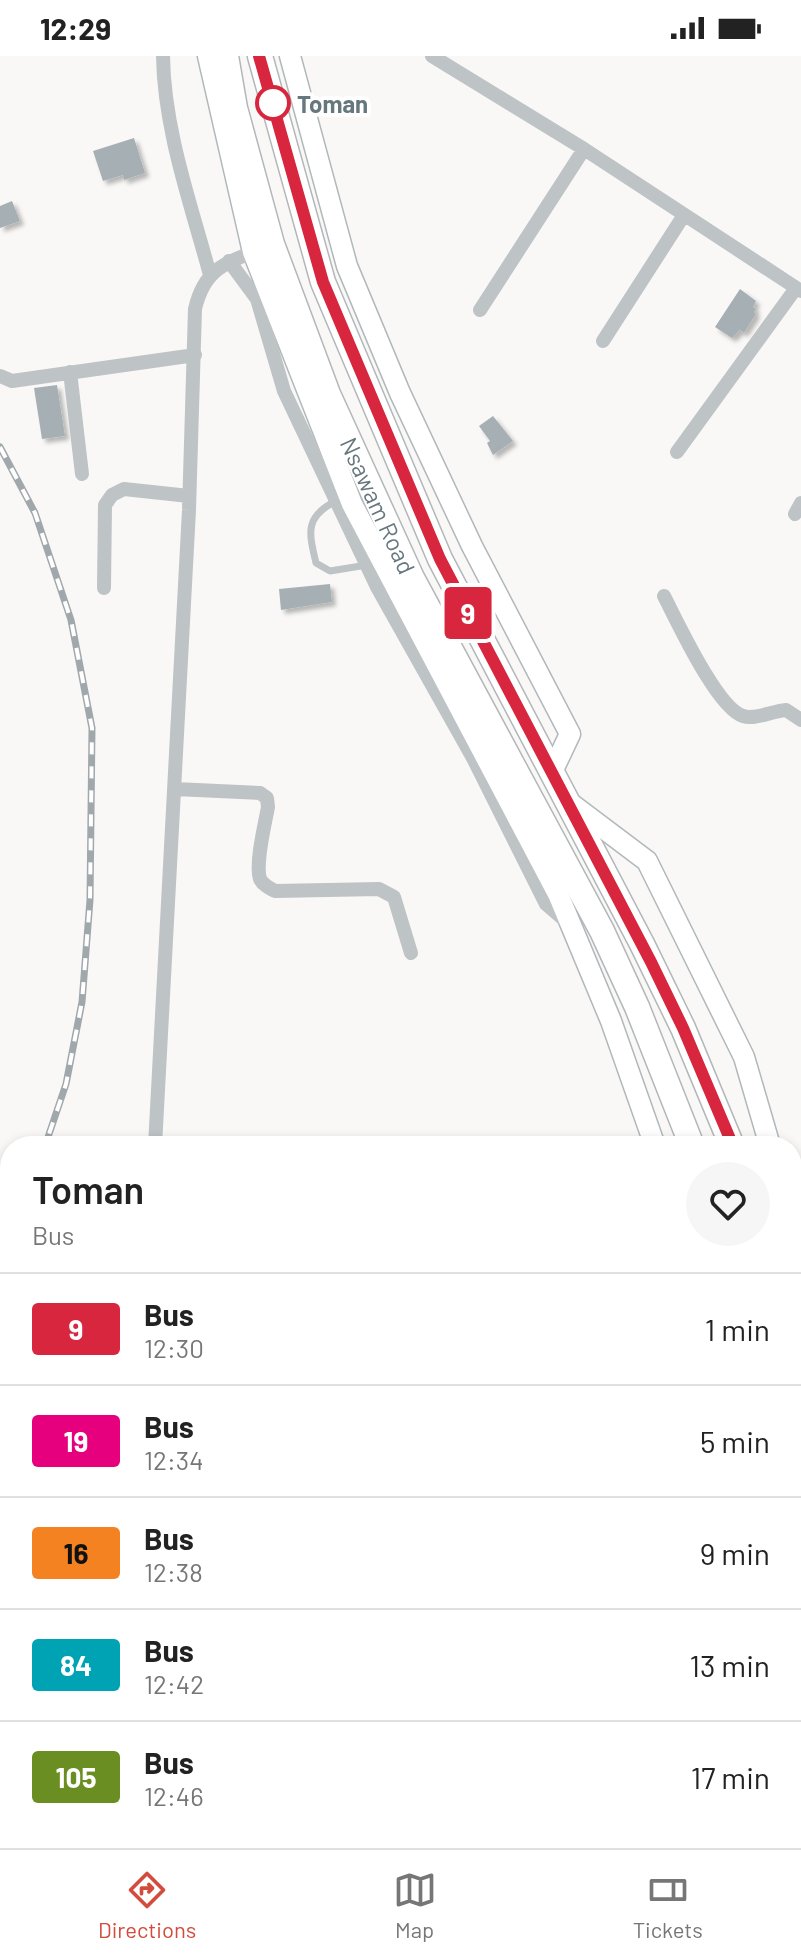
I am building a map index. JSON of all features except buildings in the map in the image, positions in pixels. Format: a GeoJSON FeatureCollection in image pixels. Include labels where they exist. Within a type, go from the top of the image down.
{"type":"FeatureCollection","features":[{"type":"Feature","properties":{"kind":"highway","name":"Nsawam Road"},"geometry":{"type":"LineString","coordinates":[[226,56],[263,248],[412,578],[602,931],[637,1007],[688,1136]]}},
{"type":"Feature","properties":{"kind":"highway","name":"Nsawam Road"},"geometry":{"type":"LineString","coordinates":[[260,56],[323,282],[440,559],[683,1028],[728,1136]]}},
{"type":"Feature","properties":{"kind":"main road"},"geometry":{"type":"LineString","coordinates":[[208,56],[263,248],[352,504],[558,894],[611,1021],[651,1136]]}},
{"type":"Feature","properties":{"kind":"main road"},"geometry":{"type":"LineString","coordinates":[[290,56],[353,280],[400,393],[472,546],[570,734],[552,772]]}},
{"type":"Feature","properties":{"kind":"main road"},"geometry":{"type":"LineString","coordinates":[[568,802],[647,861],[744,1057],[767,1136]]}},
{"type":"Feature","properties":{"kind":"street"},"geometry":{"type":"LineString","coordinates":[[163,56],[163,82],[173,138],[210,275]]}},
{"type":"Feature","properties":{"kind":"street"},"geometry":{"type":"LineString","coordinates":[[432,56],[584,149],[798,290],[677,452]]}},
{"type":"Feature","properties":{"kind":"street"},"geometry":{"type":"LineString","coordinates":[[480,310],[584,149]]}},
{"type":"Feature","properties":{"kind":"street"},"geometry":{"type":"LineString","coordinates":[[603,341],[684,215]]}},
{"type":"Feature","properties":{"kind":"street"},"geometry":{"type":"LineString","coordinates":[[156,1136],[189,496],[195,309],[199,289],[210,275],[229,261],[263,248]]}},
{"type":"Feature","properties":{"kind":"street"},"geometry":{"type":"LineString","coordinates":[[229,261],[257,299],[284,391],[367,565],[473,758],[546,904],[571,925]]}},
{"type":"Feature","properties":{"kind":"street"},"geometry":{"type":"LineString","coordinates":[[0,376],[12,381],[195,355]]}},
{"type":"Feature","properties":{"kind":"street"},"geometry":{"type":"LineString","coordinates":[[70,372],[82,474]]}},
{"type":"Feature","properties":{"kind":"street"},"geometry":{"type":"LineString","coordinates":[[104,588],[105,505],[112,495],[124,489],[189,496]]}},
{"type":"Feature","properties":{"kind":"street"},"geometry":{"type":"LineString","coordinates":[[664,596],[698,662],[735,713],[746,717],[786,710],[801,720]]}},
{"type":"Feature","properties":{"kind":"street"},"geometry":{"type":"LineString","coordinates":[[175,789],[260,793],[267,798],[268,807],[259,866],[259,877],[264,885],[275,891],[388,891],[394,897],[411,953]]}},
{"type":"Feature","properties":{"kind":"lane"},"geometry":{"type":"LineString","coordinates":[[336,501],[324,507],[312,524],[309,534],[316,563],[330,571],[367,565]]}},
{"type":"Feature","properties":{"kind":"railway"},"geometry":{"type":"LineString","coordinates":[[0,447],[35,513],[71,620],[92,728],[90,900],[82,1002],[66,1084],[48,1136]]}},
{"type":"Feature","properties":{"kind":"bus line","name":"9"},"geometry":{"type":"LineString","coordinates":[[259,56],[323,282],[440,559],[651,962],[729,1136]]}},
{"type":"Feature","properties":{"kind":"place","name":"Toman"},"geometry":{"type":"Point","coordinates":[273,103]}}]}
